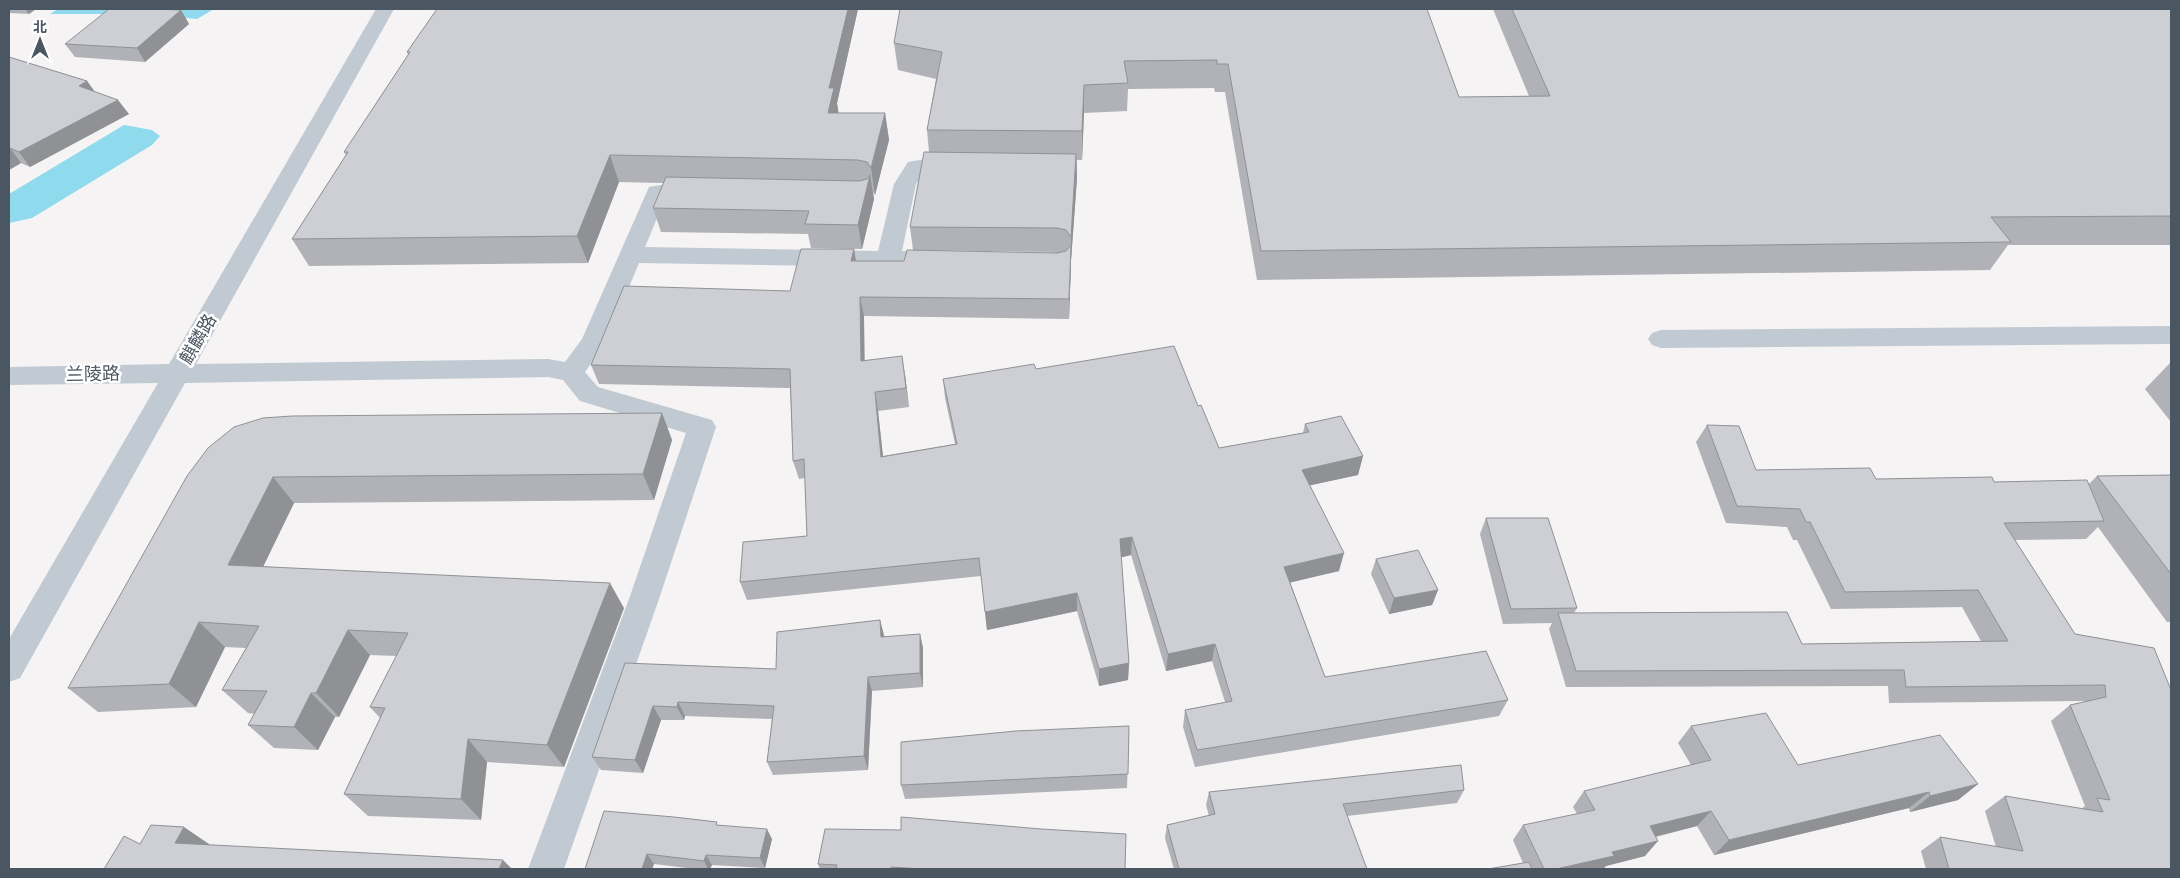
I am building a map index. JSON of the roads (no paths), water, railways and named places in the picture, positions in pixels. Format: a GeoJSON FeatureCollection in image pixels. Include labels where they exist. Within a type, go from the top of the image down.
{"type":"FeatureCollection","features":[{"type":"Feature","properties":{"kind":"street","name":"麒麟路"},"geometry":{"type":"LineString","coordinates":[[9,668],[385,9]]}},
{"type":"Feature","properties":{"kind":"street"},"geometry":{"type":"LineString","coordinates":[[888,259],[905,184],[916,166],[982,168]]}},
{"type":"Feature","properties":{"kind":"street"},"geometry":{"type":"LineString","coordinates":[[546,869],[644,599],[702,427],[589,394],[571,372],[592,342],[657,192],[716,193]]}},
{"type":"Feature","properties":{"kind":"street"},"geometry":{"type":"LineString","coordinates":[[630,255],[968,260]]}},
{"type":"Feature","properties":{"kind":"street"},"geometry":{"type":"LineString","coordinates":[[1661,339],[2171,335]]}},
{"type":"Feature","properties":{"kind":"street","name":"兰陵路"},"geometry":{"type":"LineString","coordinates":[[9,376],[548,368],[571,372]]}},
{"type":"Feature","properties":{"kind":"water"},"geometry":{"type":"Polygon","coordinates":[[[58,9],[214,9],[197,19],[144,14],[50,14],[58,9]]]}},
{"type":"Feature","properties":{"kind":"water"},"geometry":{"type":"Polygon","coordinates":[[[124,125],[152,130],[160,136],[152,145],[32,218],[9,223],[9,194],[124,125]]]}}]}
